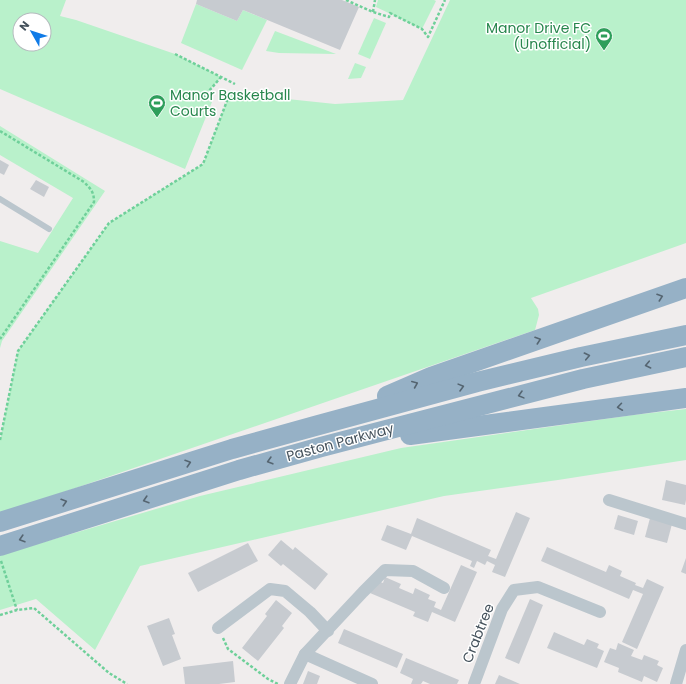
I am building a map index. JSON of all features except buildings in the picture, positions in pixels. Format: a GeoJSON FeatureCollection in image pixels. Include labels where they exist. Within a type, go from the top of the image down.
{"type":"FeatureCollection","features":[{"type":"Feature","properties":{"kind":"highway"},"geometry":{"type":"LineString","coordinates":[[315,426],[431,377],[686,288]]}},
{"type":"Feature","properties":{"kind":"highway","name":"Paston Parkway"},"geometry":{"type":"LineString","coordinates":[[0,522],[232,449],[315,426],[477,382],[581,357],[686,335]]}},
{"type":"Feature","properties":{"kind":"highway","name":"Paston Parkway"},"geometry":{"type":"LineString","coordinates":[[0,546],[239,470],[321,447],[583,379],[686,357]]}},
{"type":"Feature","properties":{"kind":"highway"},"geometry":{"type":"LineString","coordinates":[[321,447],[686,398]]}},
{"type":"Feature","properties":{"kind":"street"},"geometry":{"type":"LineString","coordinates":[[609,500],[686,524]]}},
{"type":"Feature","properties":{"kind":"street"},"geometry":{"type":"LineString","coordinates":[[290,684],[305,654],[385,570],[413,571],[444,588]]}},
{"type":"Feature","properties":{"kind":"street","name":"Crabtree"},"geometry":{"type":"LineString","coordinates":[[474,684],[502,609],[514,590],[538,587],[600,612]]}},
{"type":"Feature","properties":{"kind":"street"},"geometry":{"type":"LineString","coordinates":[[218,628],[270,589],[285,591],[310,612],[328,630]]}},
{"type":"Feature","properties":{"kind":"street"},"geometry":{"type":"LineString","coordinates":[[676,684],[686,650]]}},
{"type":"Feature","properties":{"kind":"street"},"geometry":{"type":"LineString","coordinates":[[305,654],[372,684]]}},
{"type":"Feature","properties":{"kind":"lane"},"geometry":{"type":"LineString","coordinates":[[0,199],[49,229]]}},
{"type":"Feature","properties":{"kind":"path"},"geometry":{"type":"LineString","coordinates":[[346,0],[388,17],[390,13],[422,29],[428,37],[445,0]]}},
{"type":"Feature","properties":{"kind":"path"},"geometry":{"type":"LineString","coordinates":[[373,12],[375,0]]}},
{"type":"Feature","properties":{"kind":"path"},"geometry":{"type":"LineString","coordinates":[[175,54],[235,84]]}},
{"type":"Feature","properties":{"kind":"path"},"geometry":{"type":"LineString","coordinates":[[203,98],[221,77]]}},
{"type":"Feature","properties":{"kind":"path"},"geometry":{"type":"LineString","coordinates":[[0,440],[18,352],[109,223],[203,164],[230,93]]}},
{"type":"Feature","properties":{"kind":"path"},"geometry":{"type":"LineString","coordinates":[[0,559],[17,610]]}},
{"type":"Feature","properties":{"kind":"path"},"geometry":{"type":"LineString","coordinates":[[0,615],[17,610],[34,608],[109,673],[127,684]]}},
{"type":"Feature","properties":{"kind":"path"},"geometry":{"type":"LineString","coordinates":[[218,628],[228,649],[268,679],[278,684]]}},
{"type":"Feature","properties":{"kind":"green space"},"geometry":{"type":"Polygon","coordinates":[[[0,0],[66,0],[60,16],[76,20],[175,54],[221,77],[203,98],[212,102],[185,169],[0,89],[0,0]]]}},
{"type":"Feature","properties":{"kind":"green space"},"geometry":{"type":"Polygon","coordinates":[[[378,0],[436,1],[422,29],[376,7],[378,0]]]}},
{"type":"Feature","properties":{"kind":"green space"},"geometry":{"type":"Polygon","coordinates":[[[450,0],[686,0],[686,243],[531,298],[538,309],[539,315],[535,330],[0,514],[0,440],[18,351],[109,223],[203,164],[230,93],[335,104],[403,100],[450,0]]]}},
{"type":"Feature","properties":{"kind":"green space"},"geometry":{"type":"Polygon","coordinates":[[[196,4],[237,21],[243,10],[267,20],[242,70],[181,43],[196,4]]]}},
{"type":"Feature","properties":{"kind":"green space"},"geometry":{"type":"Polygon","coordinates":[[[374,18],[386,23],[370,59],[358,54],[374,18]]]}},
{"type":"Feature","properties":{"kind":"green space"},"geometry":{"type":"Polygon","coordinates":[[[275,31],[336,54],[279,53],[266,51],[275,31]]]}},
{"type":"Feature","properties":{"kind":"green space"},"geometry":{"type":"Polygon","coordinates":[[[355,63],[366,67],[361,78],[348,79],[355,63]]]}},
{"type":"Feature","properties":{"kind":"green space"},"geometry":{"type":"Polygon","coordinates":[[[0,126],[105,191],[2,341],[0,348],[0,241],[38,253],[73,198],[0,155],[0,126]]]}},
{"type":"Feature","properties":{"kind":"green space"},"geometry":{"type":"Polygon","coordinates":[[[686,409],[686,460],[444,496],[140,566],[95,650],[36,599],[0,610],[0,555],[200,496],[401,448],[633,415],[686,409]]]}},
{"type":"Feature","properties":{"kind":"place","name":"Manor Drive FC (Unofficial)"},"geometry":{"type":"Point","coordinates":[604,51]}},
{"type":"Feature","properties":{"kind":"place","name":"Manor Basketball Courts"},"geometry":{"type":"Point","coordinates":[157,118]}}]}
